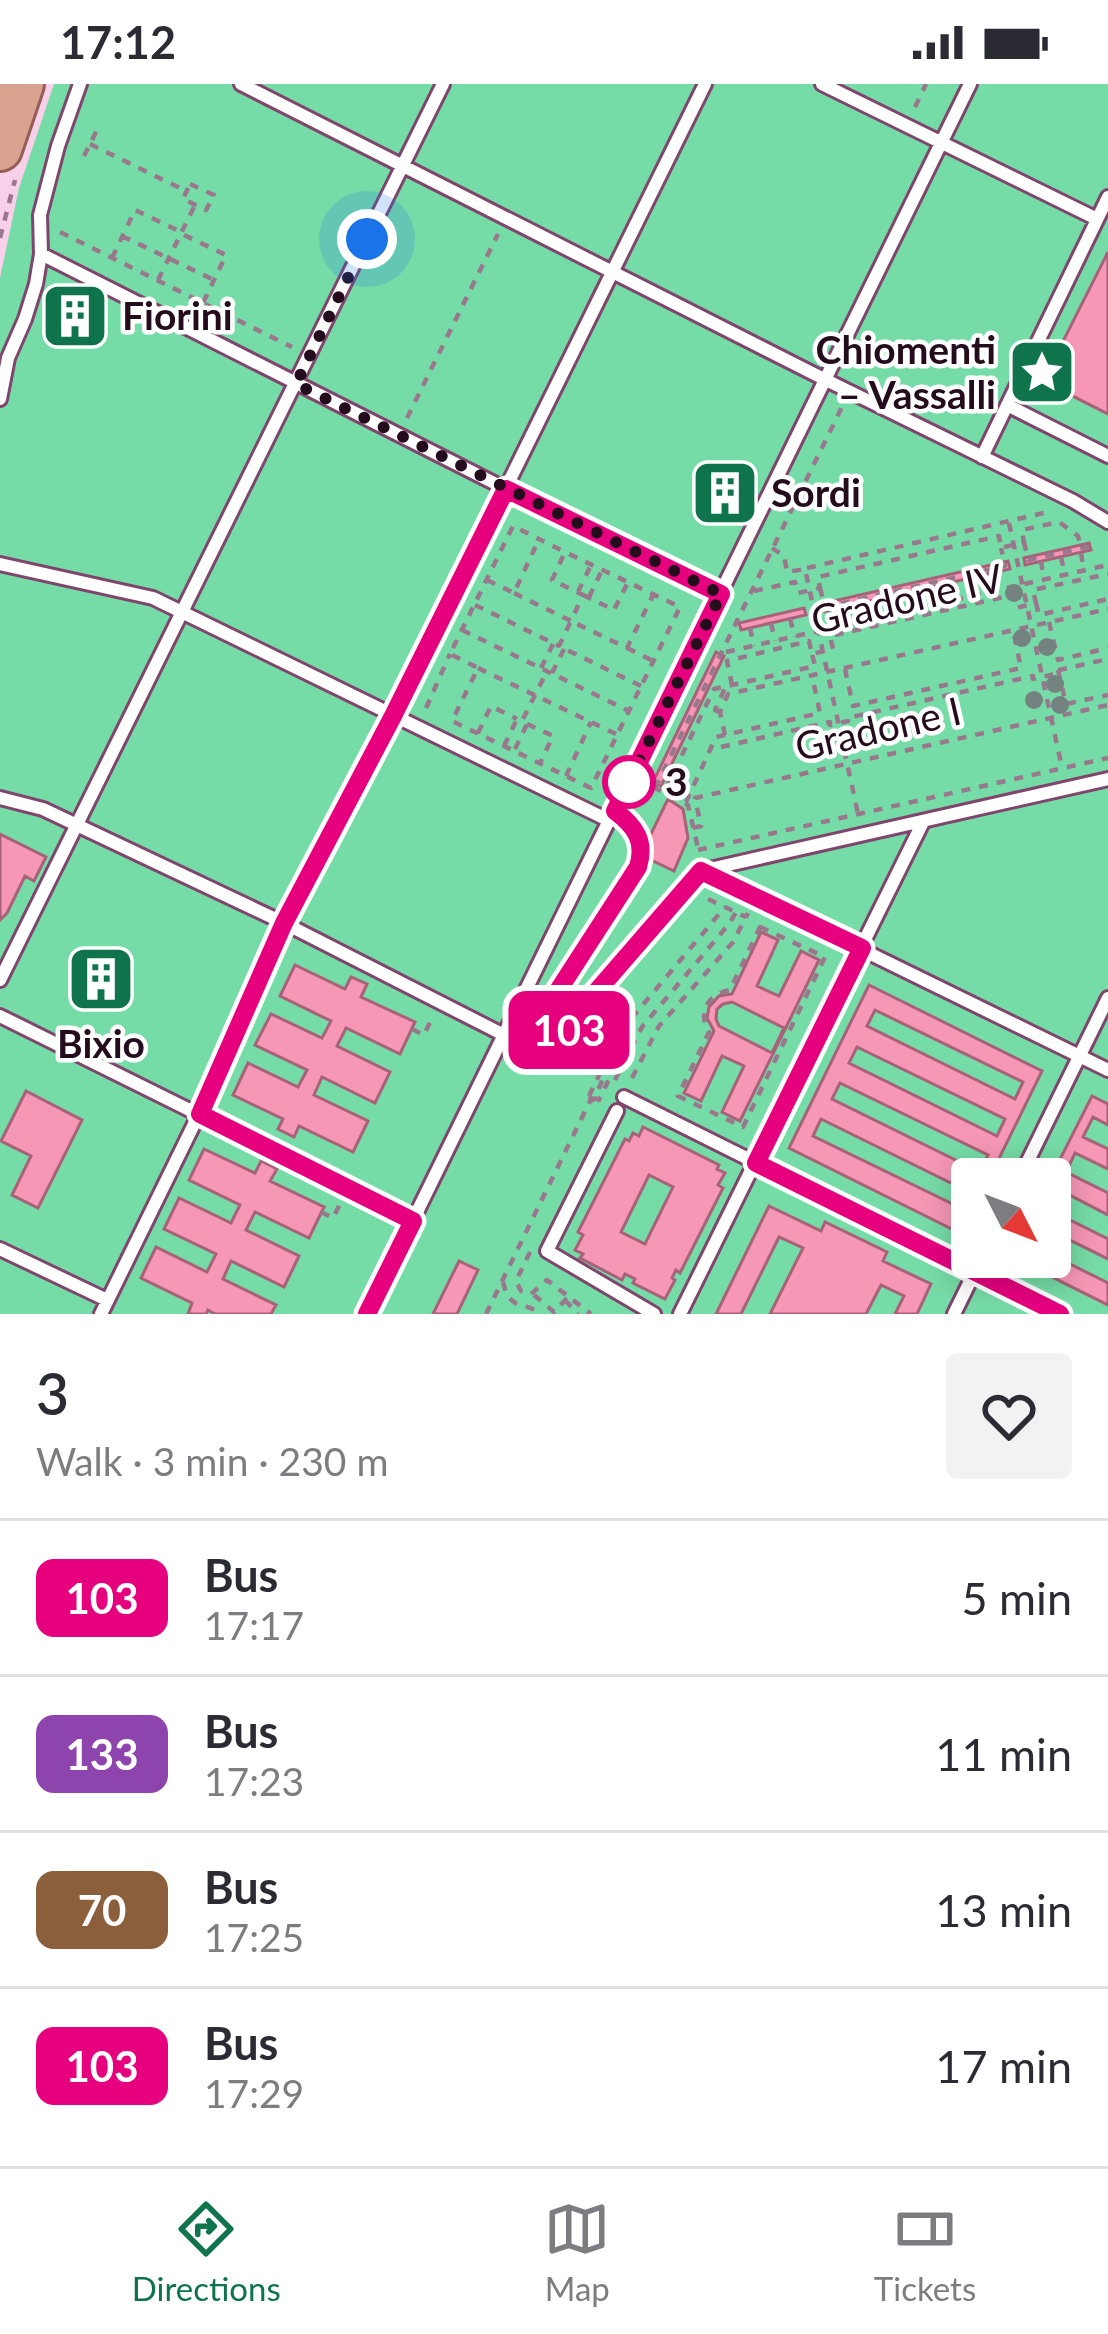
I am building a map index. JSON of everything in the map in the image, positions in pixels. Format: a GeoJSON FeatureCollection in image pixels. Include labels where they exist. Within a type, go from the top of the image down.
{"type":"FeatureCollection","features":[{"type":"Feature","properties":{"kind":"highway"},"geometry":{"type":"LineString","coordinates":[[0,148],[22,84]]}},
{"type":"Feature","properties":{"kind":"lane"},"geometry":{"type":"LineString","coordinates":[[0,399],[41,254],[40,222],[58,146],[80,84]]}},
{"type":"Feature","properties":{"kind":"lane"},"geometry":{"type":"LineString","coordinates":[[241,84],[1108,522]]}},
{"type":"Feature","properties":{"kind":"lane"},"geometry":{"type":"LineString","coordinates":[[0,980],[443,84]]}},
{"type":"Feature","properties":{"kind":"lane"},"geometry":{"type":"LineString","coordinates":[[100,1314],[200,1114],[284,923],[393,716],[705,84]]}},
{"type":"Feature","properties":{"kind":"lane"},"geometry":{"type":"LineString","coordinates":[[822,84],[1097,219]]}},
{"type":"Feature","properties":{"kind":"lane"},"geometry":{"type":"LineString","coordinates":[[367,1314],[970,84]]}},
{"type":"Feature","properties":{"kind":"lane"},"geometry":{"type":"LineString","coordinates":[[982,457],[1108,197]]}},
{"type":"Feature","properties":{"kind":"lane"},"geometry":{"type":"LineString","coordinates":[[41,254],[721,594]]}},
{"type":"Feature","properties":{"kind":"lane"},"geometry":{"type":"LineString","coordinates":[[1007,405],[1108,456]]}},
{"type":"Feature","properties":{"kind":"lane"},"geometry":{"type":"LineString","coordinates":[[0,564],[153,598],[393,716],[633,824],[640,837],[638,867],[552,1000],[549,1019],[556,1029],[568,1030],[577,1024],[590,999],[701,871],[1108,779]]}},
{"type":"Feature","properties":{"kind":"lane"},"geometry":{"type":"LineString","coordinates":[[1086,784],[1108,796]]}},
{"type":"Feature","properties":{"kind":"lane"},"geometry":{"type":"LineString","coordinates":[[0,798],[43,809],[284,923],[504,1035]]}},
{"type":"Feature","properties":{"kind":"lane"},"geometry":{"type":"LineString","coordinates":[[680,1314],[923,822]]}},
{"type":"Feature","properties":{"kind":"lane"},"geometry":{"type":"LineString","coordinates":[[701,871],[1108,1070]]}},
{"type":"Feature","properties":{"kind":"lane"},"geometry":{"type":"LineString","coordinates":[[1029,1158],[1108,998]]}},
{"type":"Feature","properties":{"kind":"lane"},"geometry":{"type":"LineString","coordinates":[[0,1016],[413,1221]]}},
{"type":"Feature","properties":{"kind":"lane"},"geometry":{"type":"LineString","coordinates":[[624,1097],[951,1251]]}},
{"type":"Feature","properties":{"kind":"lane"},"geometry":{"type":"LineString","coordinates":[[617,1111],[547,1251],[654,1314]]}},
{"type":"Feature","properties":{"kind":"lane"},"geometry":{"type":"LineString","coordinates":[[0,1249],[107,1300]]}},
{"type":"Feature","properties":{"kind":"lane"},"geometry":{"type":"LineString","coordinates":[[954,1314],[971,1278]]}},
{"type":"Feature","properties":{"kind":"lane"},"geometry":{"type":"LineString","coordinates":[[1002,1278],[1060,1314]]}},
{"type":"Feature","properties":{"kind":"path"},"geometry":{"type":"LineString","coordinates":[[913,111],[926,84]]}},
{"type":"Feature","properties":{"kind":"path"},"geometry":{"type":"LineString","coordinates":[[84,156],[97,130]]}},
{"type":"Feature","properties":{"kind":"path"},"geometry":{"type":"LineString","coordinates":[[90,144],[186,191]]}},
{"type":"Feature","properties":{"kind":"path"},"geometry":{"type":"LineString","coordinates":[[190,184],[214,196],[206,211],[183,199],[186,191],[190,184]]}},
{"type":"Feature","properties":{"kind":"path"},"geometry":{"type":"LineString","coordinates":[[158,280],[195,205]]}},
{"type":"Feature","properties":{"kind":"path"},"geometry":{"type":"LineString","coordinates":[[112,258],[135,210],[177,230]]}},
{"type":"Feature","properties":{"kind":"path"},"geometry":{"type":"LineString","coordinates":[[398,435],[506,218]]}},
{"type":"Feature","properties":{"kind":"path"},"geometry":{"type":"LineString","coordinates":[[40,222],[292,346]]}},
{"type":"Feature","properties":{"kind":"path"},"geometry":{"type":"LineString","coordinates":[[184,235],[226,255],[202,302]]}},
{"type":"Feature","properties":{"kind":"path"},"geometry":{"type":"LineString","coordinates":[[122,236],[214,280]]}},
{"type":"Feature","properties":{"kind":"path"},"geometry":{"type":"LineString","coordinates":[[655,788],[849,392]]}},
{"type":"Feature","properties":{"kind":"path"},"geometry":{"type":"LineString","coordinates":[[772,548],[784,556],[787,572],[1051,513],[1057,503]]}},
{"type":"Feature","properties":{"kind":"path"},"geometry":{"type":"LineString","coordinates":[[1084,571],[1081,550],[1078,536],[1059,522],[1022,530],[1028,560],[1081,550],[1096,545]]}},
{"type":"Feature","properties":{"kind":"path"},"geometry":{"type":"LineString","coordinates":[[1009,523],[1062,768]]}},
{"type":"Feature","properties":{"kind":"path"},"geometry":{"type":"LineString","coordinates":[[513,526],[539,539],[680,607],[641,686],[639,700],[591,788],[425,708],[513,526]]}},
{"type":"Feature","properties":{"kind":"path"},"geometry":{"type":"LineString","coordinates":[[999,536],[1005,566],[825,607],[820,588],[818,577],[999,536]]}},
{"type":"Feature","properties":{"kind":"path"},"geometry":{"type":"LineString","coordinates":[[514,593],[539,539]]}},
{"type":"Feature","properties":{"kind":"path"},"geometry":{"type":"LineString","coordinates":[[1001,548],[1024,542]]}},
{"type":"Feature","properties":{"kind":"path"},"geometry":{"type":"LineString","coordinates":[[566,552],[552,580],[614,610],[628,582]]}},
{"type":"Feature","properties":{"kind":"path"},"geometry":{"type":"LineString","coordinates":[[1061,557],[1065,575]]}},
{"type":"Feature","properties":{"kind":"path"},"geometry":{"type":"LineString","coordinates":[[1040,561],[1044,580]]}},
{"type":"Feature","properties":{"kind":"path"},"geometry":{"type":"LineString","coordinates":[[504,746],[522,721],[597,565]]}},
{"type":"Feature","properties":{"kind":"path"},"geometry":{"type":"LineString","coordinates":[[583,595],[597,565]]}},
{"type":"Feature","properties":{"kind":"path"},"geometry":{"type":"LineString","coordinates":[[726,652],[1108,565]]}},
{"type":"Feature","properties":{"kind":"path"},"geometry":{"type":"LineString","coordinates":[[805,568],[858,814]]}},
{"type":"Feature","properties":{"kind":"path"},"geometry":{"type":"LineString","coordinates":[[991,573],[995,591]]}},
{"type":"Feature","properties":{"kind":"path","name":"Gradone IV"},"geometry":{"type":"LineString","coordinates":[[729,686],[727,661],[809,641],[812,654],[833,649],[830,637],[1013,595],[1016,608],[1036,603],[1034,590],[1108,574]]}},
{"type":"Feature","properties":{"kind":"path"},"geometry":{"type":"LineString","coordinates":[[972,577],[976,595]]}},
{"type":"Feature","properties":{"kind":"path"},"geometry":{"type":"LineString","coordinates":[[487,580],[653,661]]}},
{"type":"Feature","properties":{"kind":"path"},"geometry":{"type":"LineString","coordinates":[[954,581],[958,599]]}},
{"type":"Feature","properties":{"kind":"path"},"geometry":{"type":"LineString","coordinates":[[751,592],[795,582],[798,593],[820,588]]}},
{"type":"Feature","properties":{"kind":"path"},"geometry":{"type":"LineString","coordinates":[[935,586],[939,604]]}},
{"type":"Feature","properties":{"kind":"path"},"geometry":{"type":"LineString","coordinates":[[917,590],[921,608]]}},
{"type":"Feature","properties":{"kind":"path"},"geometry":{"type":"LineString","coordinates":[[627,648],[653,594]]}},
{"type":"Feature","properties":{"kind":"path"},"geometry":{"type":"LineString","coordinates":[[898,594],[902,612]]}},
{"type":"Feature","properties":{"kind":"path"},"geometry":{"type":"LineString","coordinates":[[878,599],[881,617]]}},
{"type":"Feature","properties":{"kind":"path"},"geometry":{"type":"LineString","coordinates":[[1036,603],[1039,615],[1108,599]]}},
{"type":"Feature","properties":{"kind":"path"},"geometry":{"type":"LineString","coordinates":[[860,603],[864,621]]}},
{"type":"Feature","properties":{"kind":"path"},"geometry":{"type":"LineString","coordinates":[[475,605],[641,686]]}},
{"type":"Feature","properties":{"kind":"path"},"geometry":{"type":"LineString","coordinates":[[841,607],[845,625]]}},
{"type":"Feature","properties":{"kind":"path"},"geometry":{"type":"LineString","coordinates":[[724,735],[720,712],[728,694],[1108,609]]}},
{"type":"Feature","properties":{"kind":"path"},"geometry":{"type":"LineString","coordinates":[[790,619],[794,637]]}},
{"type":"Feature","properties":{"kind":"path"},"geometry":{"type":"LineString","coordinates":[[1049,622],[1058,660],[1108,648]]}},
{"type":"Feature","properties":{"kind":"path"},"geometry":{"type":"LineString","coordinates":[[771,623],[775,641]]}},
{"type":"Feature","properties":{"kind":"path"},"geometry":{"type":"LineString","coordinates":[[750,628],[754,646]]}},
{"type":"Feature","properties":{"kind":"path"},"geometry":{"type":"LineString","coordinates":[[462,630],[629,711]]}},
{"type":"Feature","properties":{"kind":"path"},"geometry":{"type":"LineString","coordinates":[[845,669],[853,706],[1021,668],[1013,630]]}},
{"type":"Feature","properties":{"kind":"path"},"geometry":{"type":"LineString","coordinates":[[547,671],[559,646]]}},
{"type":"Feature","properties":{"kind":"path"},"geometry":{"type":"LineString","coordinates":[[450,654],[618,735]]}},
{"type":"Feature","properties":{"kind":"path"},"geometry":{"type":"LineString","coordinates":[[666,788],[714,689],[815,666],[812,654]]}},
{"type":"Feature","properties":{"kind":"path"},"geometry":{"type":"LineString","coordinates":[[721,747],[838,724],[847,718],[1042,677],[1108,658]]}},
{"type":"Feature","properties":{"kind":"path"},"geometry":{"type":"LineString","coordinates":[[452,721],[478,668]]}},
{"type":"Feature","properties":{"kind":"path"},"geometry":{"type":"LineString","coordinates":[[1058,670],[1066,704],[1108,695]]}},
{"type":"Feature","properties":{"kind":"path"},"geometry":{"type":"LineString","coordinates":[[812,676],[820,713],[716,737],[686,802],[698,852],[1108,758]]}},
{"type":"Feature","properties":{"kind":"path"},"geometry":{"type":"LineString","coordinates":[[720,712],[715,710],[729,686]]}},
{"type":"Feature","properties":{"kind":"path","name":"Gradone I"},"geometry":{"type":"LineString","coordinates":[[693,828],[701,826],[695,798],[1108,705]]}},
{"type":"Feature","properties":{"kind":"path"},"geometry":{"type":"LineString","coordinates":[[478,733],[491,706],[553,736],[540,763]]}},
{"type":"Feature","properties":{"kind":"path"},"geometry":{"type":"LineString","coordinates":[[514,751],[522,721]]}},
{"type":"Feature","properties":{"kind":"path"},"geometry":{"type":"LineString","coordinates":[[566,776],[591,722]]}},
{"type":"Feature","properties":{"kind":"path"},"geometry":{"type":"LineString","coordinates":[[645,783],[686,802]]}},
{"type":"Feature","properties":{"kind":"path"},"geometry":{"type":"LineString","coordinates":[[708,899],[746,917]]}},
{"type":"Feature","properties":{"kind":"path"},"geometry":{"type":"LineString","coordinates":[[632,1078],[659,1026],[715,964],[740,931],[751,906]]}},
{"type":"Feature","properties":{"kind":"path"},"geometry":{"type":"LineString","coordinates":[[608,1068],[633,1016],[725,908]]}},
{"type":"Feature","properties":{"kind":"path"},"geometry":{"type":"LineString","coordinates":[[760,927],[793,939],[825,957],[743,1127],[678,1096],[709,1031],[704,1023],[706,1005],[716,994],[730,990],[760,927]]}},
{"type":"Feature","properties":{"kind":"path"},"geometry":{"type":"LineString","coordinates":[[412,1029],[424,1035],[439,1004]]}},
{"type":"Feature","properties":{"kind":"path"},"geometry":{"type":"LineString","coordinates":[[604,1064],[608,1068],[612,1072],[599,1100],[588,1098],[593,1080],[604,1064]]}},
{"type":"Feature","properties":{"kind":"path"},"geometry":{"type":"LineString","coordinates":[[486,1314],[592,1098]]}},
{"type":"Feature","properties":{"kind":"path"},"geometry":{"type":"LineString","coordinates":[[321,1212],[333,1218],[347,1188]]}},
{"type":"Feature","properties":{"kind":"path"},"geometry":{"type":"LineString","coordinates":[[504,1277],[502,1285],[509,1298],[540,1314]]}},
{"type":"Feature","properties":{"kind":"path"},"geometry":{"type":"LineString","coordinates":[[531,1294],[554,1312],[567,1298],[578,1314]]}},
{"type":"Feature","properties":{"kind":"path"},"geometry":{"type":"LineString","coordinates":[[559,1307],[564,1314]]}},
{"type":"Feature","properties":{"kind":"green space"},"geometry":{"type":"Polygon","coordinates":[[[54,84],[1108,84],[1108,1314],[0,1314],[0,278],[19,188],[54,84]]]}},
{"type":"Feature","properties":{"kind":"building"},"geometry":{"type":"Polygon","coordinates":[[[1108,252],[1108,414],[1043,381],[1108,252]]]}},
{"type":"Feature","properties":{"kind":"building"},"geometry":{"type":"Polygon","coordinates":[[[1089,543],[1091,550],[1025,565],[1024,558],[1089,543]]]}},
{"type":"Feature","properties":{"kind":"building"},"geometry":{"type":"Polygon","coordinates":[[[1008,561],[1010,569],[822,612],[820,604],[1008,561]]]}},
{"type":"Feature","properties":{"kind":"building"},"geometry":{"type":"Polygon","coordinates":[[[804,608],[806,615],[741,630],[739,623],[804,608]]]}},
{"type":"Feature","properties":{"kind":"building"},"geometry":{"type":"Polygon","coordinates":[[[716,652],[724,656],[661,786],[653,782],[716,652]]]}},
{"type":"Feature","properties":{"kind":"building"},"geometry":{"type":"Polygon","coordinates":[[[668,799],[683,809],[688,838],[674,871],[649,859],[649,838],[668,799]]]}},
{"type":"Feature","properties":{"kind":"building"},"geometry":{"type":"Polygon","coordinates":[[[0,834],[46,857],[34,881],[25,876],[0,920],[0,834]]]}},
{"type":"Feature","properties":{"kind":"building"},"geometry":{"type":"Polygon","coordinates":[[[761,932],[778,940],[757,986],[779,996],[801,951],[819,960],[740,1121],[722,1112],[744,1066],[722,1056],[701,1101],[684,1093],[714,1031],[707,1018],[709,1007],[719,996],[732,994],[761,932]],[[732,1002],[717,1009],[719,1026],[772,1053],[784,1028],[732,1002]]]}},
{"type":"Feature","properties":{"kind":"building"},"geometry":{"type":"Polygon","coordinates":[[[295,965],[345,989],[351,977],[367,984],[361,997],[415,1022],[400,1054],[346,1028],[337,1046],[390,1072],[375,1103],[322,1077],[314,1095],[368,1121],[353,1152],[299,1126],[294,1137],[278,1129],[283,1119],[233,1095],[248,1063],[298,1087],[307,1070],[255,1045],[271,1014],[322,1038],[331,1021],[280,996],[295,965]]]}},
{"type":"Feature","properties":{"kind":"building"},"geometry":{"type":"Polygon","coordinates":[[[869,985],[1042,1071],[999,1158],[987,1158],[840,1083],[832,1099],[952,1158],[951,1183],[821,1119],[813,1136],[951,1203],[951,1229],[789,1148],[869,985]],[[875,1010],[867,1026],[1015,1099],[1023,1082],[875,1010]],[[857,1047],[849,1063],[997,1136],[1005,1119],[857,1047]]]}},
{"type":"Feature","properties":{"kind":"building"},"geometry":{"type":"Polygon","coordinates":[[[26,1091],[82,1120],[38,1208],[12,1195],[31,1156],[1,1141],[26,1091]]]}},
{"type":"Feature","properties":{"kind":"building"},"geometry":{"type":"Polygon","coordinates":[[[1092,1096],[1108,1104],[1108,1125],[1093,1117],[1083,1137],[1108,1149],[1108,1169],[1075,1153],[1071,1161],[1061,1158],[1092,1096]]]}},
{"type":"Feature","properties":{"kind":"building"},"geometry":{"type":"Polygon","coordinates":[[[643,1127],[719,1165],[717,1169],[725,1173],[718,1185],[723,1188],[680,1273],[676,1270],[665,1299],[625,1274],[622,1280],[580,1258],[583,1254],[575,1250],[583,1235],[578,1232],[625,1139],[629,1141],[633,1133],[639,1136],[643,1127]],[[649,1175],[621,1232],[645,1244],[673,1187],[649,1175]]]}},
{"type":"Feature","properties":{"kind":"building"},"geometry":{"type":"Polygon","coordinates":[[[204,1149],[255,1173],[261,1161],[277,1169],[270,1181],[324,1207],[309,1238],[255,1212],[246,1230],[299,1256],[284,1287],[231,1261],[223,1279],[276,1305],[271,1314],[208,1310],[188,1314],[192,1303],[141,1278],[156,1247],[207,1272],[216,1254],[164,1229],[179,1198],[231,1223],[240,1205],[189,1180],[204,1149]]]}},
{"type":"Feature","properties":{"kind":"building"},"geometry":{"type":"Polygon","coordinates":[[[1071,1174],[1108,1193],[1108,1215],[1071,1196],[1071,1174]]]}},
{"type":"Feature","properties":{"kind":"building"},"geometry":{"type":"Polygon","coordinates":[[[769,1206],[821,1231],[825,1222],[887,1252],[883,1261],[931,1284],[917,1314],[895,1314],[904,1296],[881,1285],[866,1314],[770,1314],[803,1248],[779,1237],[741,1314],[716,1314],[769,1206]]]}},
{"type":"Feature","properties":{"kind":"building"},"geometry":{"type":"Polygon","coordinates":[[[1071,1220],[1108,1239],[1108,1259],[1071,1240],[1071,1220]]]}},
{"type":"Feature","properties":{"kind":"building"},"geometry":{"type":"Polygon","coordinates":[[[459,1261],[478,1270],[457,1314],[433,1314],[459,1261]]]}},
{"type":"Feature","properties":{"kind":"building"},"geometry":{"type":"Polygon","coordinates":[[[1071,1264],[1108,1283],[1108,1305],[1054,1278],[1071,1278],[1071,1264]]]}},
{"type":"Feature","properties":{"kind":"bus line","name":"103"},"geometry":{"type":"LineString","coordinates":[[367,1314],[413,1221],[200,1114],[284,923],[506,489],[721,594],[615,811],[633,824],[640,837],[638,867],[552,1000],[548,1011],[553,1026],[561,1031],[577,1024],[590,999],[701,871],[862,948],[756,1163],[1060,1314]]}},
{"type":"Feature","properties":{"kind":"place","name":"Fiorini"},"geometry":{"type":"Point","coordinates":[75,316]}},
{"type":"Feature","properties":{"kind":"place","name":"Chiomenti – Vassalli"},"geometry":{"type":"Point","coordinates":[1042,372]}},
{"type":"Feature","properties":{"kind":"place","name":"Sordi"},"geometry":{"type":"Point","coordinates":[725,493]}},
{"type":"Feature","properties":{"kind":"place","name":"3"},"geometry":{"type":"Point","coordinates":[629,782]}},
{"type":"Feature","properties":{"kind":"place","name":"Bixio"},"geometry":{"type":"Point","coordinates":[101,979]}},
{"type":"Feature","properties":{"kind":"route"},"geometry":{"type":"LineString","coordinates":[[367,239],[296,384],[721,594],[629,782]]}}]}
